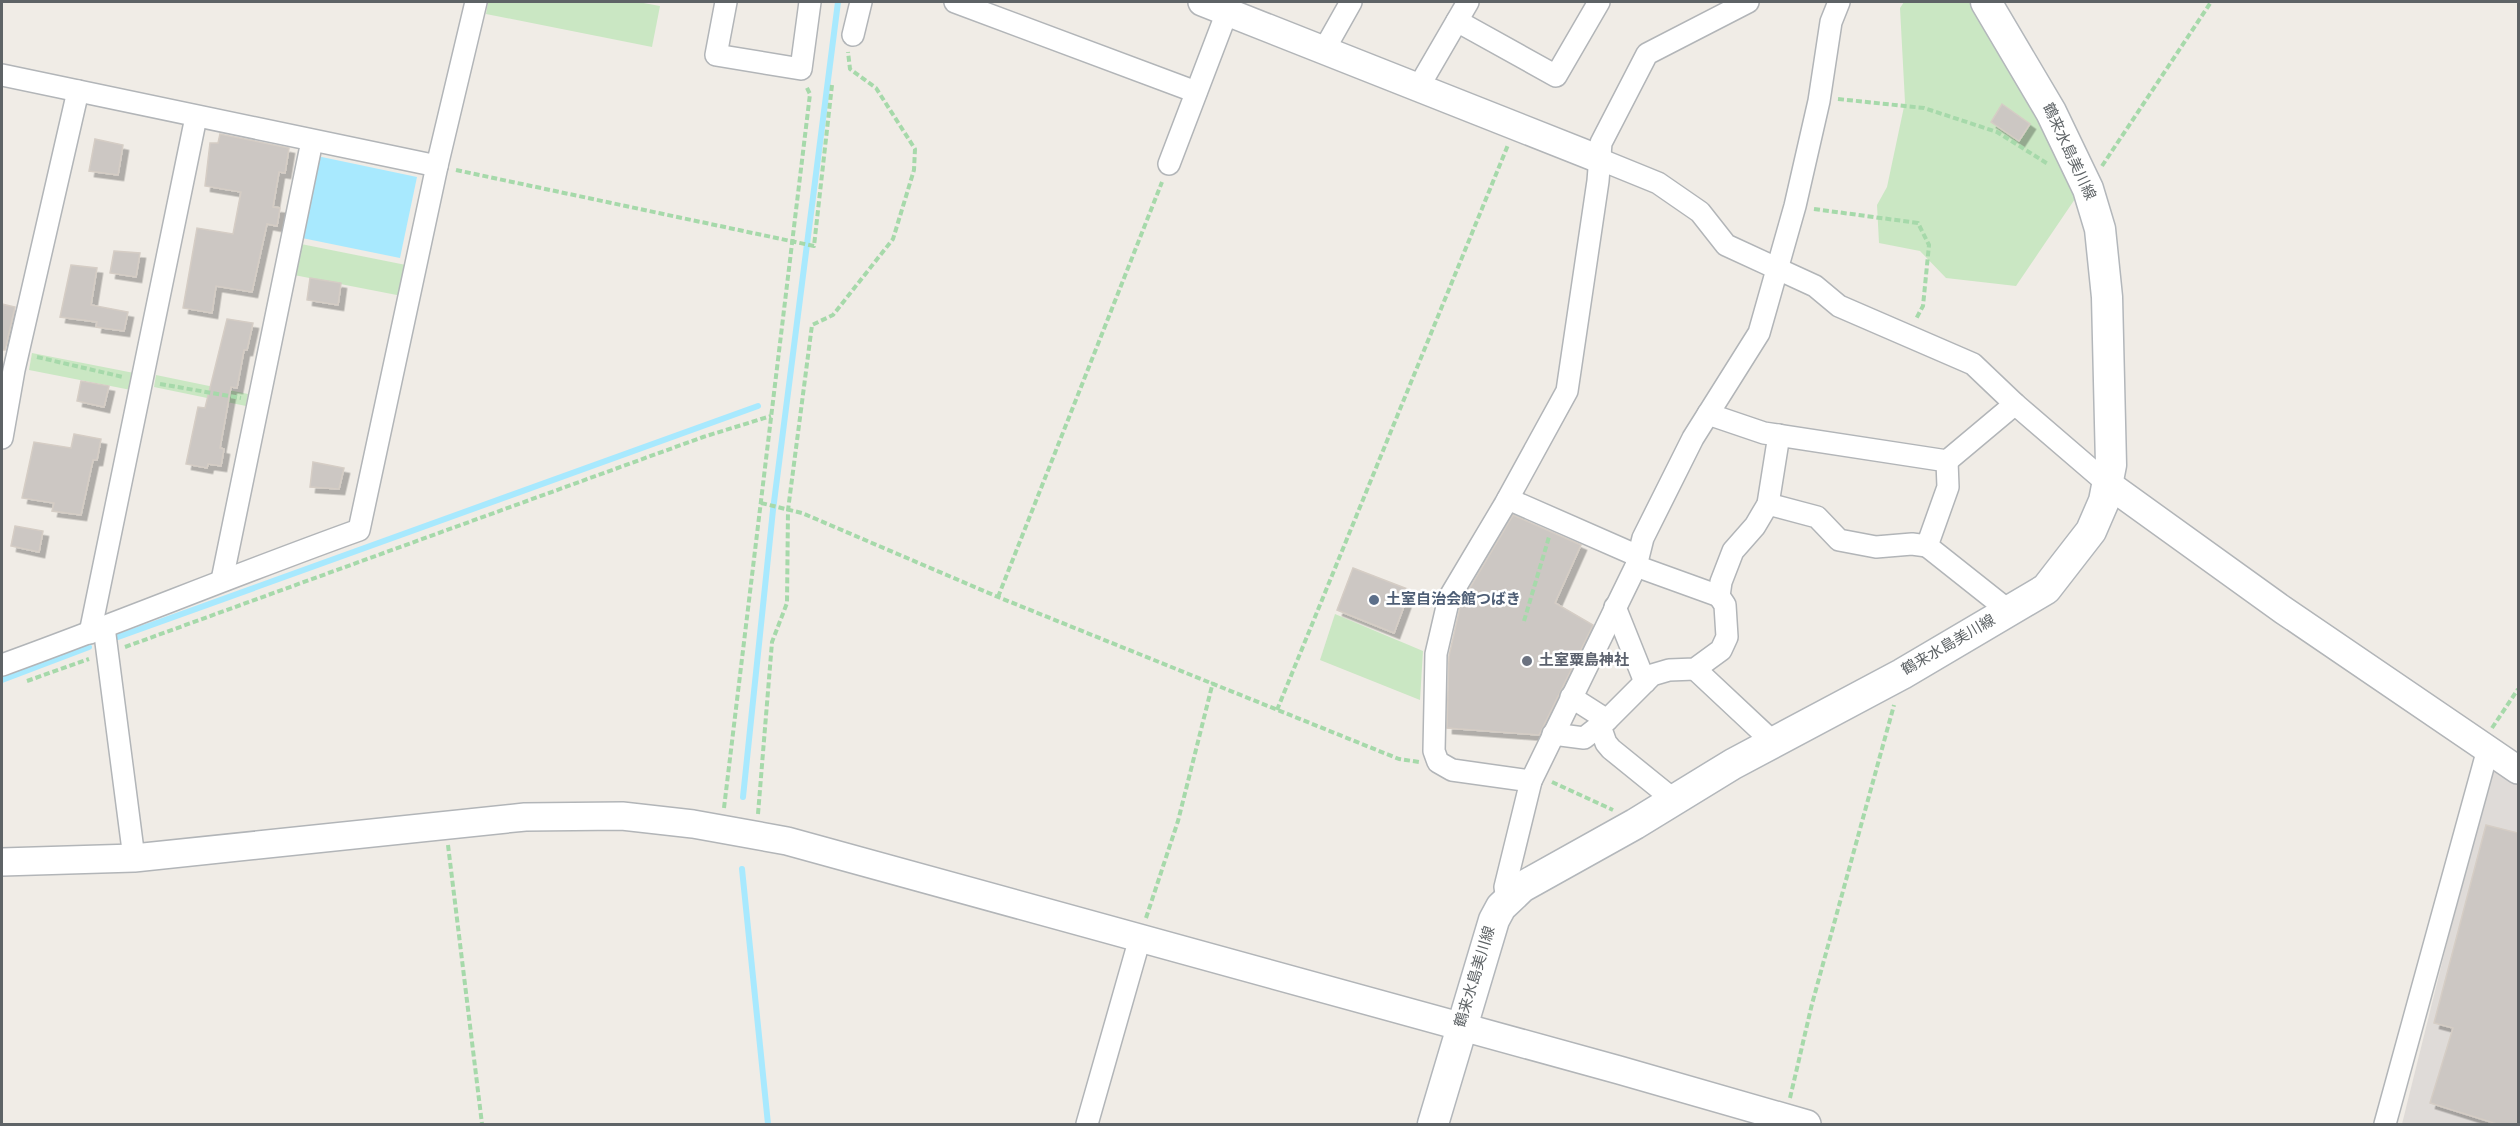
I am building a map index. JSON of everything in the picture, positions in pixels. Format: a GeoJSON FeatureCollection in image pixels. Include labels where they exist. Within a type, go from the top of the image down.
{"type":"FeatureCollection","features":[{"type":"Feature","properties":{"kind":"main road","name":"鶴来水島美川線"},"geometry":{"type":"LineString","coordinates":[[1433,1125],[1494,920],[1507,900],[1522,887],[1773,742],[1902,674],[2046,590],[2091,531],[2108,484],[2111,465],[2107,297],[2100,230],[2088,189],[2051,112],[1986,2]]}},
{"type":"Feature","properties":{"kind":"street"},"geometry":{"type":"LineString","coordinates":[[2,665],[359,530],[437,166],[476,2]]}},
{"type":"Feature","properties":{"kind":"street"},"geometry":{"type":"LineString","coordinates":[[726,2],[716,55],[801,69],[810,2]]}},
{"type":"Feature","properties":{"kind":"street"},"geometry":{"type":"LineString","coordinates":[[853,35],[861,2]]}},
{"type":"Feature","properties":{"kind":"street"},"geometry":{"type":"LineString","coordinates":[[955,2],[1196,92]]}},
{"type":"Feature","properties":{"kind":"street"},"geometry":{"type":"LineString","coordinates":[[1202,2],[1658,183],[1700,212],[1726,245],[1777,270],[1815,285],[1839,306],[1973,364],[2015,404],[2108,484],[2283,610],[2518,770]]}},
{"type":"Feature","properties":{"kind":"street"},"geometry":{"type":"LineString","coordinates":[[1324,50],[1351,2]]}},
{"type":"Feature","properties":{"kind":"street"},"geometry":{"type":"LineString","coordinates":[[1418,88],[1468,2]]}},
{"type":"Feature","properties":{"kind":"street"},"geometry":{"type":"LineString","coordinates":[[1457,21],[1556,76],[1599,2]]}},
{"type":"Feature","properties":{"kind":"street"},"geometry":{"type":"LineString","coordinates":[[1533,777],[1452,770],[1438,762],[1434,751],[1436,654],[1449,598],[1508,499],[1567,391],[1599,181],[1601,143],[1647,54],[1748,2]]}},
{"type":"Feature","properties":{"kind":"street"},"geometry":{"type":"LineString","coordinates":[[1507,900],[1505,888],[1533,777],[1616,607],[1637,561],[1643,538],[1708,414],[1759,333],[1796,206],[1819,101],[1831,22],[1839,2]]}},
{"type":"Feature","properties":{"kind":"street"},"geometry":{"type":"LineString","coordinates":[[1168,164],[1227,12]]}},
{"type":"Feature","properties":{"kind":"street"},"geometry":{"type":"LineString","coordinates":[[2,75],[437,166]]}},
{"type":"Feature","properties":{"kind":"street"},"geometry":{"type":"LineString","coordinates":[[2,438],[8,368],[78,91]]}},
{"type":"Feature","properties":{"kind":"street"},"geometry":{"type":"LineString","coordinates":[[134,858],[108,653],[97,630],[196,117]]}},
{"type":"Feature","properties":{"kind":"street"},"geometry":{"type":"LineString","coordinates":[[222,580],[312,141]]}},
{"type":"Feature","properties":{"kind":"street"},"geometry":{"type":"LineString","coordinates":[[1708,414],[1779,435],[1947,461],[2015,404]]}},
{"type":"Feature","properties":{"kind":"street"},"geometry":{"type":"LineString","coordinates":[[1719,596],[1721,582],[1733,551],[1755,526],[1768,504],[1779,435]]}},
{"type":"Feature","properties":{"kind":"street"},"geometry":{"type":"LineString","coordinates":[[1927,546],[1948,487],[1947,461]]}},
{"type":"Feature","properties":{"kind":"street"},"geometry":{"type":"LineString","coordinates":[[1508,499],[1554,519],[1637,561],[1719,596],[1725,605],[1727,637],[1721,650],[1695,669],[1669,670],[1652,675],[1603,723],[1584,738],[1553,734]]}},
{"type":"Feature","properties":{"kind":"street"},"geometry":{"type":"LineString","coordinates":[[1768,504],[1817,517],[1839,540],[1876,547],[1912,544],[1927,546],[2009,611]]}},
{"type":"Feature","properties":{"kind":"street"},"geometry":{"type":"LineString","coordinates":[[1616,607],[1645,682]]}},
{"type":"Feature","properties":{"kind":"street"},"geometry":{"type":"LineString","coordinates":[[1695,669],[1773,742]]}},
{"type":"Feature","properties":{"kind":"street"},"geometry":{"type":"LineString","coordinates":[[1571,697],[1603,723],[1606,743],[1611,749],[1674,800]]}},
{"type":"Feature","properties":{"kind":"street"},"geometry":{"type":"LineString","coordinates":[[2385,1125],[2488,749]]}},
{"type":"Feature","properties":{"kind":"street"},"geometry":{"type":"LineString","coordinates":[[2,862],[134,858],[525,817],[622,816],[721,829],[787,841],[1461,1026],[1807,1125]]}},
{"type":"Feature","properties":{"kind":"street"},"geometry":{"type":"LineString","coordinates":[[1087,1125],[1140,938]]}},
{"type":"Feature","properties":{"kind":"path"},"geometry":{"type":"LineString","coordinates":[[2088,189],[2211,2]]}},
{"type":"Feature","properties":{"kind":"path"},"geometry":{"type":"LineString","coordinates":[[757,835],[772,642],[787,603],[788,510],[812,325],[833,315],[893,239],[898,230],[915,159],[915,149],[876,88],[850,69],[849,49],[853,35]]}},
{"type":"Feature","properties":{"kind":"path"},"geometry":{"type":"LineString","coordinates":[[721,829],[810,94],[801,69]]}},
{"type":"Feature","properties":{"kind":"path"},"geometry":{"type":"LineString","coordinates":[[437,166],[814,246],[832,85]]}},
{"type":"Feature","properties":{"kind":"path"},"geometry":{"type":"LineString","coordinates":[[1819,101],[1845,98],[1924,108],[1997,132],[2058,170]]}},
{"type":"Feature","properties":{"kind":"path"},"geometry":{"type":"LineString","coordinates":[[1277,710],[1515,128]]}},
{"type":"Feature","properties":{"kind":"path"},"geometry":{"type":"LineString","coordinates":[[998,597],[1168,164]]}},
{"type":"Feature","properties":{"kind":"path"},"geometry":{"type":"LineString","coordinates":[[1796,206],[1918,224],[1929,245],[1924,296],[1923,306],[1907,336]]}},
{"type":"Feature","properties":{"kind":"path"},"geometry":{"type":"LineString","coordinates":[[27,681],[703,437],[771,416]]}},
{"type":"Feature","properties":{"kind":"path"},"geometry":{"type":"LineString","coordinates":[[761,503],[782,507],[1399,759],[1438,762]]}},
{"type":"Feature","properties":{"kind":"path"},"geometry":{"type":"LineString","coordinates":[[1524,621],[1554,519]]}},
{"type":"Feature","properties":{"kind":"path"},"geometry":{"type":"LineString","coordinates":[[1791,1091],[1815,993],[1902,674]]}},
{"type":"Feature","properties":{"kind":"path"},"geometry":{"type":"LineString","coordinates":[[1140,938],[1178,821],[1213,682]]}},
{"type":"Feature","properties":{"kind":"path"},"geometry":{"type":"LineString","coordinates":[[2488,749],[2492,727],[2518,689]]}},
{"type":"Feature","properties":{"kind":"path"},"geometry":{"type":"LineString","coordinates":[[1533,777],[1638,822]]}},
{"type":"Feature","properties":{"kind":"path"},"geometry":{"type":"LineString","coordinates":[[448,825],[449,862],[482,1125]]}},
{"type":"Feature","properties":{"kind":"shaded area"},"geometry":{"type":"Polygon","coordinates":[[[2491,766],[2518,786],[2518,1124],[2402,1124],[2491,766]]]}},
{"type":"Feature","properties":{"kind":"green space"},"geometry":{"type":"Polygon","coordinates":[[[488,2],[638,2],[660,6],[652,47],[486,14],[488,2]]]}},
{"type":"Feature","properties":{"kind":"green space"},"geometry":{"type":"Polygon","coordinates":[[[1904,2],[1969,2],[2045,129],[2077,196],[2016,286],[1946,278],[1920,251],[1879,243],[1877,205],[1887,187],[1905,102],[1900,8],[1904,2]]]}},
{"type":"Feature","properties":{"kind":"green space"},"geometry":{"type":"Polygon","coordinates":[[[301,244],[406,265],[402,296],[294,275],[301,244]]]}},
{"type":"Feature","properties":{"kind":"green space"},"geometry":{"type":"Polygon","coordinates":[[[32,353],[134,373],[131,390],[29,370],[32,353]]]}},
{"type":"Feature","properties":{"kind":"green space"},"geometry":{"type":"Polygon","coordinates":[[[156,375],[248,394],[246,406],[154,387],[156,375]]]}},
{"type":"Feature","properties":{"kind":"green space"},"geometry":{"type":"Polygon","coordinates":[[[1335,614],[1423,651],[1420,700],[1320,660],[1335,614]]]}},
{"type":"Feature","properties":{"kind":"water"},"geometry":{"type":"Polygon","coordinates":[[[317,156],[417,177],[400,258],[302,238],[317,156]]]}},
{"type":"Feature","properties":{"kind":"building"},"geometry":{"type":"Polygon","coordinates":[[[2002,104],[2030,124],[2019,141],[1991,122],[2002,104]]]}},
{"type":"Feature","properties":{"kind":"building"},"geometry":{"type":"Polygon","coordinates":[[[220,134],[289,148],[285,173],[279,172],[273,207],[280,208],[277,226],[267,224],[252,292],[216,286],[212,313],[183,308],[197,228],[233,234],[241,192],[205,186],[210,143],[218,143],[220,134]]]}},
{"type":"Feature","properties":{"kind":"building"},"geometry":{"type":"Polygon","coordinates":[[[95,139],[123,145],[118,175],[89,171],[95,139]]]}},
{"type":"Feature","properties":{"kind":"building"},"geometry":{"type":"Polygon","coordinates":[[[114,251],[140,253],[136,277],[110,273],[114,251]]]}},
{"type":"Feature","properties":{"kind":"building"},"geometry":{"type":"Polygon","coordinates":[[[71,265],[97,268],[91,305],[128,312],[124,331],[96,327],[97,322],[60,317],[71,265]]]}},
{"type":"Feature","properties":{"kind":"building"},"geometry":{"type":"Polygon","coordinates":[[[310,278],[341,283],[338,305],[307,300],[310,278]]]}},
{"type":"Feature","properties":{"kind":"building"},"geometry":{"type":"Polygon","coordinates":[[[2,304],[15,307],[5,350],[2,350],[2,304]]]}},
{"type":"Feature","properties":{"kind":"building"},"geometry":{"type":"Polygon","coordinates":[[[227,319],[253,323],[247,350],[244,350],[237,388],[231,387],[220,448],[224,449],[221,466],[208,464],[207,468],[186,464],[198,407],[205,408],[227,319]]]}},
{"type":"Feature","properties":{"kind":"building"},"geometry":{"type":"Polygon","coordinates":[[[81,381],[109,386],[104,407],[77,401],[81,381]]]}},
{"type":"Feature","properties":{"kind":"building"},"geometry":{"type":"Polygon","coordinates":[[[74,434],[101,439],[97,460],[93,460],[81,515],[52,511],[54,503],[22,498],[34,442],[71,448],[74,434]]]}},
{"type":"Feature","properties":{"kind":"building"},"geometry":{"type":"Polygon","coordinates":[[[313,462],[344,468],[339,489],[310,487],[313,462]]]}},
{"type":"Feature","properties":{"kind":"building"},"geometry":{"type":"Polygon","coordinates":[[[1513,515],[1581,545],[1555,603],[1593,625],[1539,735],[1447,728],[1449,656],[1461,603],[1513,515]]]}},
{"type":"Feature","properties":{"kind":"building"},"geometry":{"type":"Polygon","coordinates":[[[15,526],[43,531],[39,552],[11,546],[15,526]]]}},
{"type":"Feature","properties":{"kind":"building","name":"土室自治会館つばき"},"geometry":{"type":"Polygon","coordinates":[[[1353,568],[1410,590],[1394,633],[1337,610],[1353,568]]]}},
{"type":"Feature","properties":{"kind":"building"},"geometry":{"type":"Polygon","coordinates":[[[2486,825],[2518,833],[2518,1125],[2500,1125],[2430,1103],[2453,1028],[2434,1023],[2486,825]]]}},
{"type":"Feature","properties":{"kind":"waterway"},"geometry":{"type":"LineString","coordinates":[[743,797],[773,510],[838,2]]}},
{"type":"Feature","properties":{"kind":"waterway"},"geometry":{"type":"LineString","coordinates":[[118,637],[758,406]]}},
{"type":"Feature","properties":{"kind":"waterway"},"geometry":{"type":"LineString","coordinates":[[2,680],[89,647]]}},
{"type":"Feature","properties":{"kind":"waterway"},"geometry":{"type":"LineString","coordinates":[[742,869],[768,1124]]}},
{"type":"Feature","properties":{"kind":"place","name":"土室自治会館つばき"},"geometry":{"type":"Point","coordinates":[1374,600]}},
{"type":"Feature","properties":{"kind":"place","name":"土室粟島神社"},"geometry":{"type":"Point","coordinates":[1527,661]}}]}
